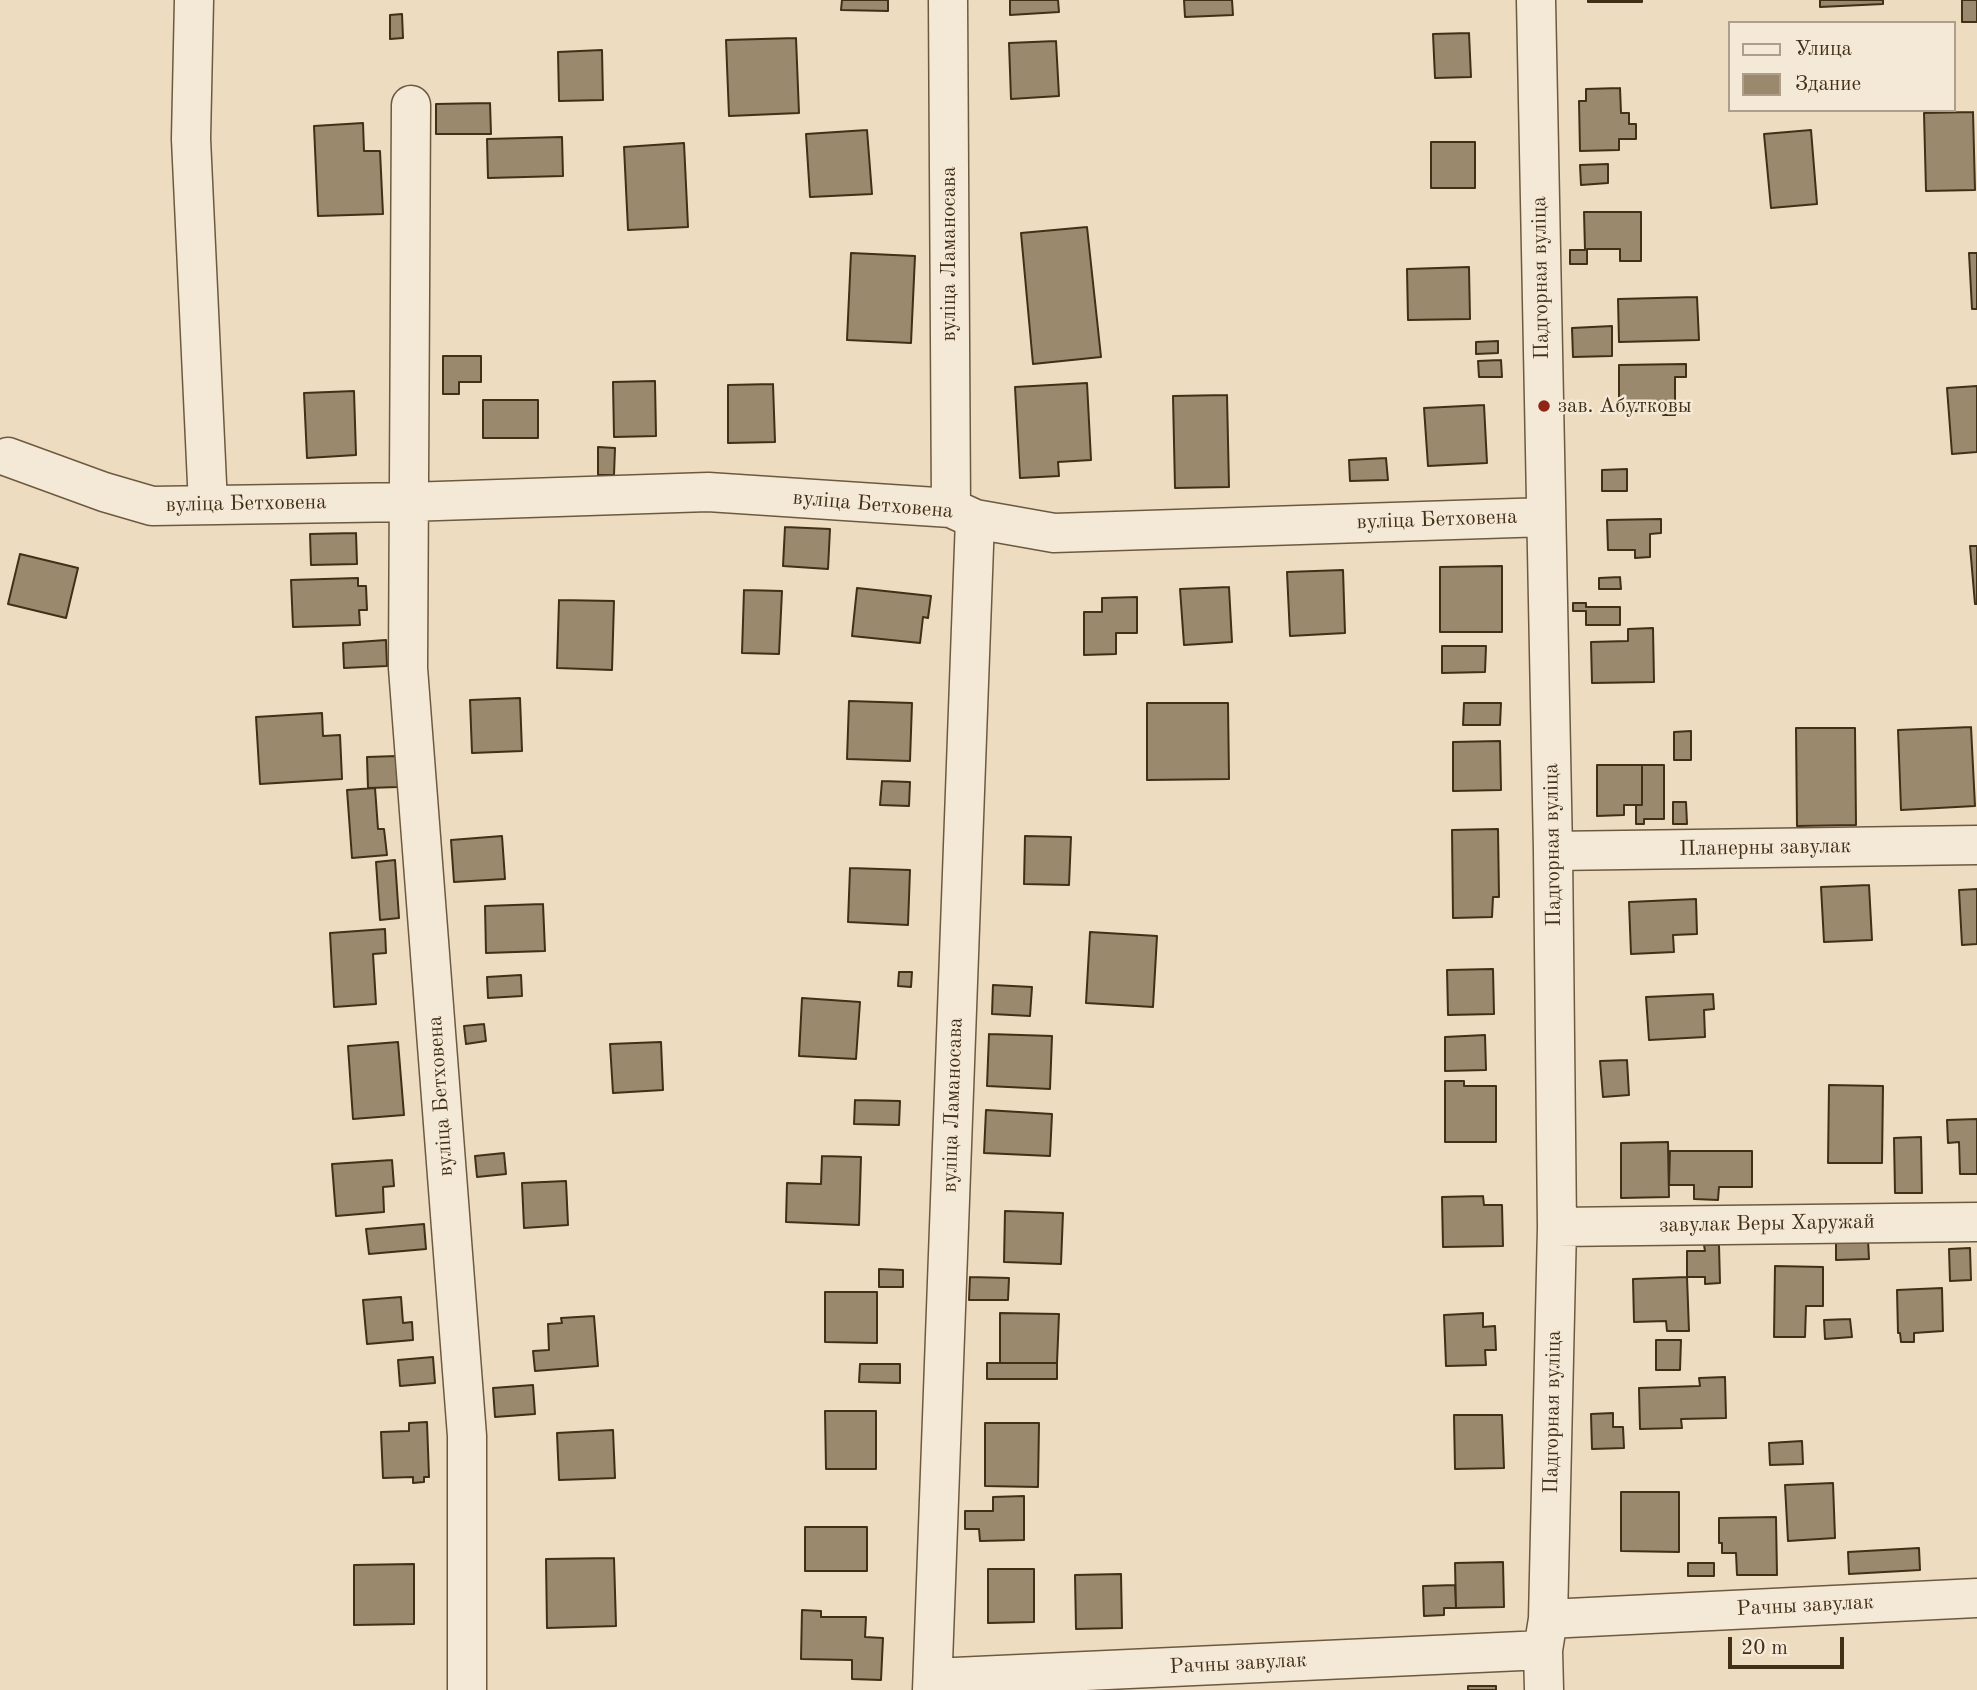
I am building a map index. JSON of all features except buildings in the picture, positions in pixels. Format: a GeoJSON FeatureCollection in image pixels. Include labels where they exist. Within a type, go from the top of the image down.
{"type":"FeatureCollection","features":[{"type":"Feature","properties":{"kind":"street"},"geometry":{"type":"LineString","coordinates":[[194,0],[191,139],[208,505]]}},
{"type":"Feature","properties":{"kind":"street","name":"вуліца Ламаносава"},"geometry":{"type":"LineString","coordinates":[[933,1684],[963,514],[948,0]]}},
{"type":"Feature","properties":{"kind":"street","name":"Падгорная вуліца"},"geometry":{"type":"LineString","coordinates":[[1536,0],[1553,851],[1557,1227],[1544,1690]]}},
{"type":"Feature","properties":{"kind":"street","name":"вуліца Бетховена"},"geometry":{"type":"LineString","coordinates":[[411,105],[408,668],[467,1436],[467,1690]]}},
{"type":"Feature","properties":{"kind":"street","name":"вуліца Бетховена"},"geometry":{"type":"LineString","coordinates":[[8,457],[104,492],[152,506],[408,502],[708,492],[963,514],[1054,533],[1546,517]]}},
{"type":"Feature","properties":{"kind":"street","name":"Планерны завулак"},"geometry":{"type":"LineString","coordinates":[[1553,851],[1977,845]]}},
{"type":"Feature","properties":{"kind":"street","name":"завулак Веры Харужай"},"geometry":{"type":"LineString","coordinates":[[1557,1227],[1977,1222]]}},
{"type":"Feature","properties":{"kind":"street","name":"Рачны завулак"},"geometry":{"type":"LineString","coordinates":[[933,1684],[1977,1598]]}},
{"type":"Feature","properties":{"kind":"place","name":"зав. Абутковы"},"geometry":{"type":"Point","coordinates":[1544,406]}}]}
